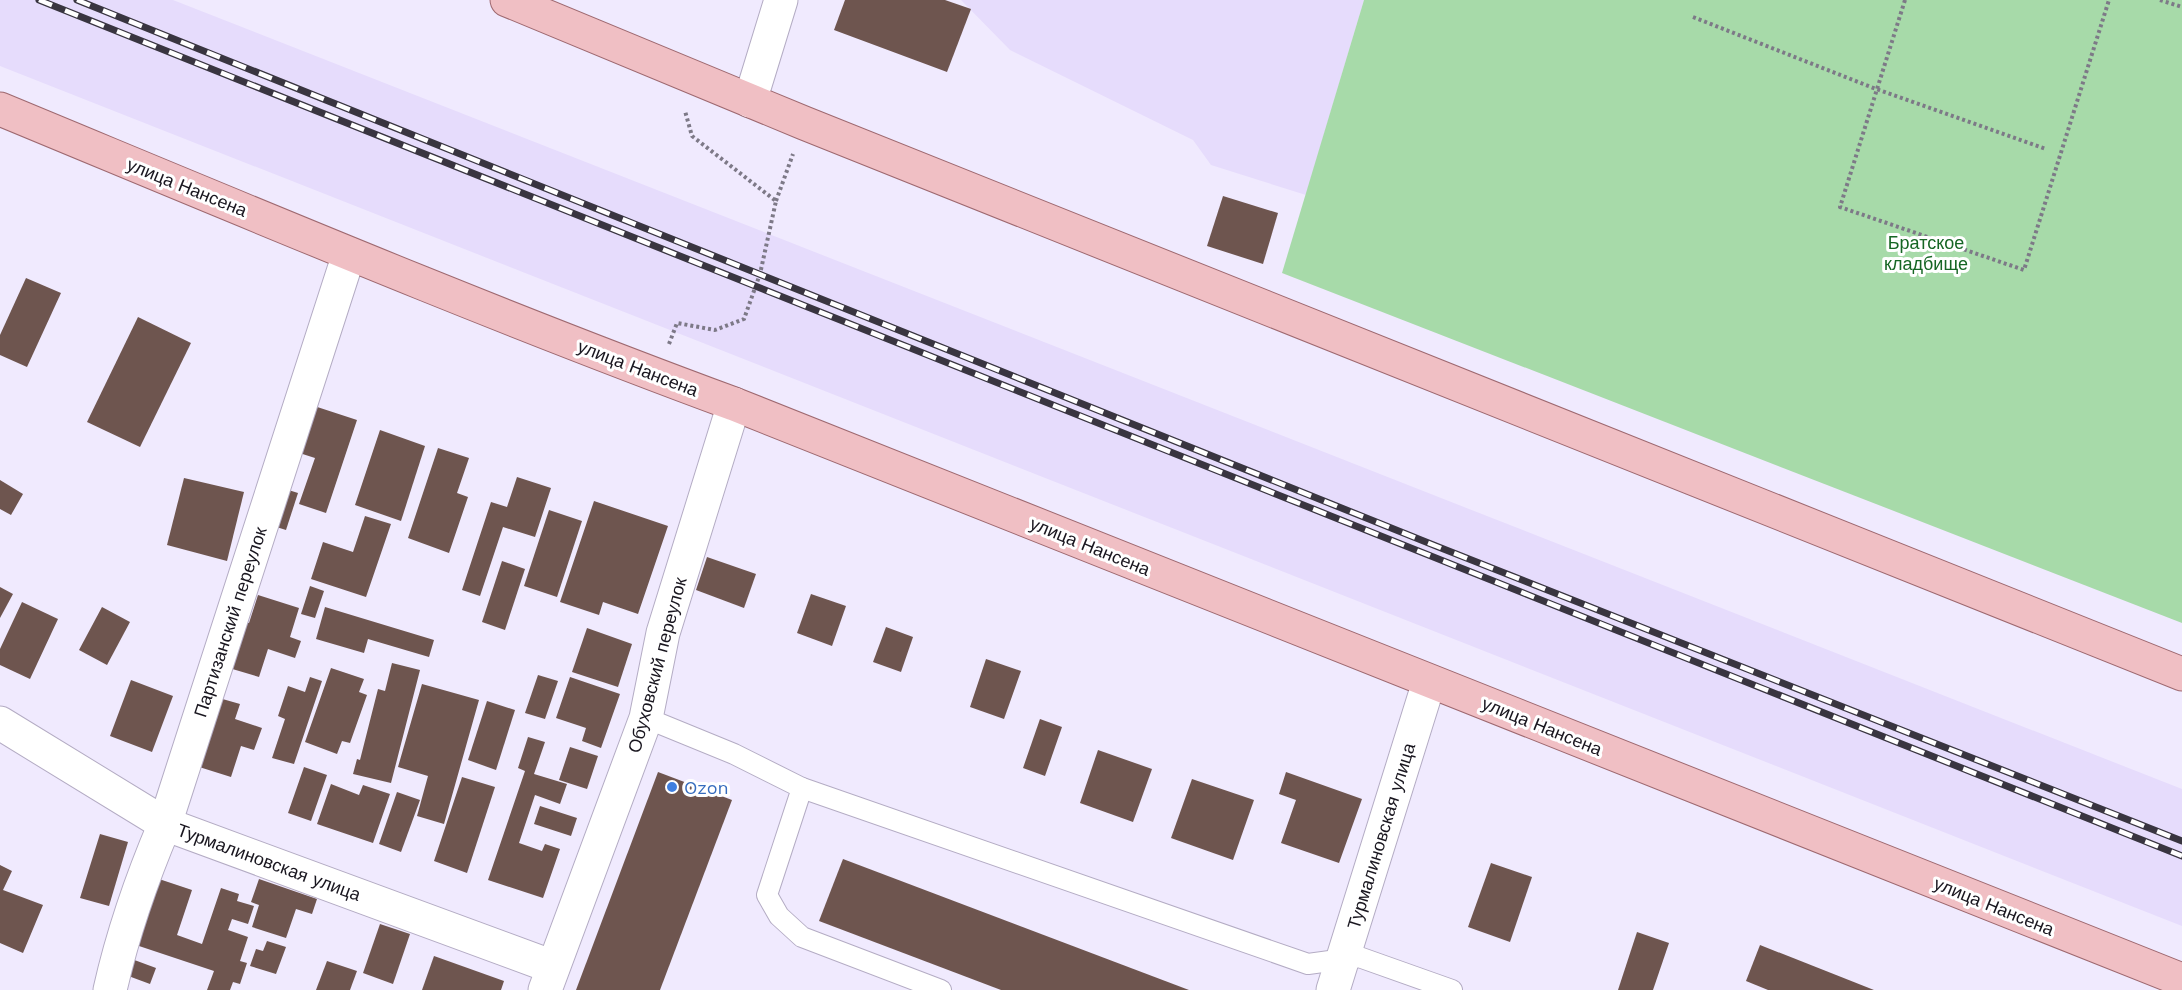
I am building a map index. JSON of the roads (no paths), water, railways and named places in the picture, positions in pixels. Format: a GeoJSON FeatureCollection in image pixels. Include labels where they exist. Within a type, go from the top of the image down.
{"type":"FeatureCollection","features":[{"type":"Feature","properties":{"kind":"main road"},"geometry":{"type":"LineString","coordinates":[[507,0],[804,123],[2182,674]]}},
{"type":"Feature","properties":{"kind":"main road","name":"улица Нансена"},"geometry":{"type":"LineString","coordinates":[[0,109],[349,254],[657,376],[735,404],[2182,980]]}},
{"type":"Feature","properties":{"kind":"street"},"geometry":{"type":"LineString","coordinates":[[750,101],[781,0]]}},
{"type":"Feature","properties":{"kind":"street","name":"Партизанский переулок"},"geometry":{"type":"LineString","coordinates":[[110,990],[120,948],[143,875],[165,824],[349,254]]}},
{"type":"Feature","properties":{"kind":"street","name":"Обуховский переулок"},"geometry":{"type":"LineString","coordinates":[[549,979],[646,718],[663,633],[735,404]]}},
{"type":"Feature","properties":{"kind":"street","name":"Турмалиновская улица"},"geometry":{"type":"LineString","coordinates":[[1337,975],[1430,682]]}},
{"type":"Feature","properties":{"kind":"street","name":"Турмалиновская улица"},"geometry":{"type":"LineString","coordinates":[[0,723],[165,824],[549,979]]}},
{"type":"Feature","properties":{"kind":"lane"},"geometry":{"type":"LineString","coordinates":[[646,718],[734,754],[802,788],[1337,975],[1359,957],[1452,990]]}},
{"type":"Feature","properties":{"kind":"lane"},"geometry":{"type":"LineString","coordinates":[[802,788],[767,895],[779,916],[802,937],[940,990]]}},
{"type":"Feature","properties":{"kind":"railway"},"geometry":{"type":"LineString","coordinates":[[39,0],[2182,856]]}},
{"type":"Feature","properties":{"kind":"railway"},"geometry":{"type":"LineString","coordinates":[[77,0],[1436,546],[2182,841]]}},
{"type":"Feature","properties":{"kind":"place","name":"Ozon"},"geometry":{"type":"Point","coordinates":[672,787]}},
{"type":"Feature","properties":{"kind":"park label","name":"Братское кладбище"},"geometry":{"type":"Point","coordinates":[1926,252]}}]}
